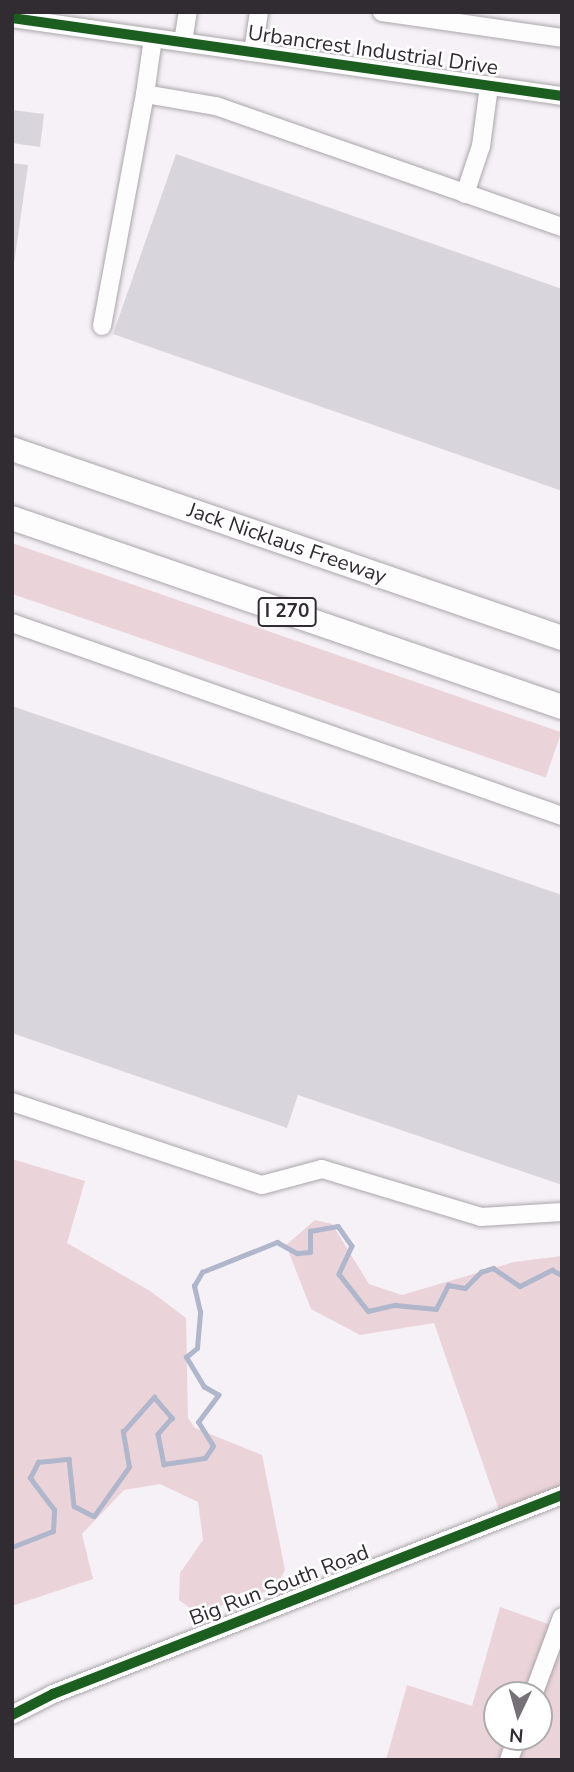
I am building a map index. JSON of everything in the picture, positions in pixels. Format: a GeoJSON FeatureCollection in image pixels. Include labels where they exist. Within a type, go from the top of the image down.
{"type":"FeatureCollection","features":[{"type":"Feature","properties":{"kind":"highway","name":"Jack Nicklaus Freeway"},"geometry":{"type":"LineString","coordinates":[[12,449],[562,638]]}},
{"type":"Feature","properties":{"kind":"highway","name":"I 270"},"geometry":{"type":"LineString","coordinates":[[12,518],[562,707]]}},
{"type":"Feature","properties":{"kind":"street"},"geometry":{"type":"LineString","coordinates":[[183,42],[188,12]]}},
{"type":"Feature","properties":{"kind":"street"},"geometry":{"type":"LineString","coordinates":[[253,52],[259,12]]}},
{"type":"Feature","properties":{"kind":"street"},"geometry":{"type":"LineString","coordinates":[[382,12],[562,38]]}},
{"type":"Feature","properties":{"kind":"street","name":"Urbancrest Industrial Drive"},"geometry":{"type":"LineString","coordinates":[[12,18],[562,96]]}},
{"type":"Feature","properties":{"kind":"street"},"geometry":{"type":"LineString","coordinates":[[102,326],[153,38]]}},
{"type":"Feature","properties":{"kind":"street"},"geometry":{"type":"LineString","coordinates":[[465,194],[481,146],[489,86]]}},
{"type":"Feature","properties":{"kind":"street"},"geometry":{"type":"LineString","coordinates":[[145,94],[216,106],[562,227]]}},
{"type":"Feature","properties":{"kind":"street"},"geometry":{"type":"LineString","coordinates":[[12,624],[562,816]]}},
{"type":"Feature","properties":{"kind":"street"},"geometry":{"type":"LineString","coordinates":[[12,1102],[262,1185],[322,1169],[481,1217],[562,1212]]}},
{"type":"Feature","properties":{"kind":"street","name":"Big Run South Road"},"geometry":{"type":"LineString","coordinates":[[12,1715],[53,1694],[562,1496]]}},
{"type":"Feature","properties":{"kind":"street"},"geometry":{"type":"LineString","coordinates":[[538,1681],[562,1616]]}},
{"type":"Feature","properties":{"kind":"shaded area"},"geometry":{"type":"Polygon","coordinates":[[[12,543],[561,732],[546,778],[12,594],[12,543]]]}},
{"type":"Feature","properties":{"kind":"shaded area"},"geometry":{"type":"Polygon","coordinates":[[[12,1159],[85,1181],[67,1243],[150,1291],[186,1318],[188,1418],[195,1428],[262,1455],[285,1570],[275,1589],[197,1613],[179,1600],[180,1573],[203,1540],[198,1502],[160,1484],[124,1490],[82,1534],[93,1579],[12,1606],[12,1159]]]}},
{"type":"Feature","properties":{"kind":"shaded area"},"geometry":{"type":"Polygon","coordinates":[[[315,1220],[332,1224],[369,1284],[402,1295],[514,1262],[562,1256],[562,1489],[500,1513],[434,1323],[360,1335],[311,1309],[286,1245],[315,1220]]]}},
{"type":"Feature","properties":{"kind":"shaded area"},"geometry":{"type":"Polygon","coordinates":[[[500,1607],[562,1629],[562,1760],[386,1760],[407,1685],[472,1706],[500,1607]]]}},
{"type":"Feature","properties":{"kind":"building"},"geometry":{"type":"Polygon","coordinates":[[[12,110],[44,114],[40,147],[12,143],[12,110]]]}},
{"type":"Feature","properties":{"kind":"building"},"geometry":{"type":"Polygon","coordinates":[[[176,154],[562,289],[562,491],[113,334],[176,154]]]}},
{"type":"Feature","properties":{"kind":"building"},"geometry":{"type":"Polygon","coordinates":[[[12,163],[28,165],[14,264],[12,264],[12,163]]]}},
{"type":"Feature","properties":{"kind":"building"},"geometry":{"type":"Polygon","coordinates":[[[12,706],[562,895],[562,1185],[298,1095],[287,1128],[12,1033],[12,706]]]}},
{"type":"Feature","properties":{"kind":"waterway"},"geometry":{"type":"LineString","coordinates":[[12,1547],[53,1531],[54,1510],[30,1478],[38,1462],[69,1459],[74,1506],[94,1516],[129,1467],[123,1432],[154,1397],[172,1418],[158,1434],[164,1464],[205,1458],[213,1446],[198,1422],[218,1395],[204,1387],[186,1357],[197,1348],[200,1312],[194,1286],[202,1272],[277,1242],[297,1253],[310,1252],[310,1231],[338,1226],[352,1246],[339,1274],[368,1311],[395,1305],[436,1309],[448,1285],[465,1288],[481,1272],[493,1268],[520,1286],[552,1270],[562,1275]]}},
{"type":"Feature","properties":{"kind":"cycle path"},"geometry":{"type":"LineString","coordinates":[[12,18],[562,96]]}},
{"type":"Feature","properties":{"kind":"cycle path"},"geometry":{"type":"LineString","coordinates":[[12,1715],[53,1694],[562,1495]]}}]}
